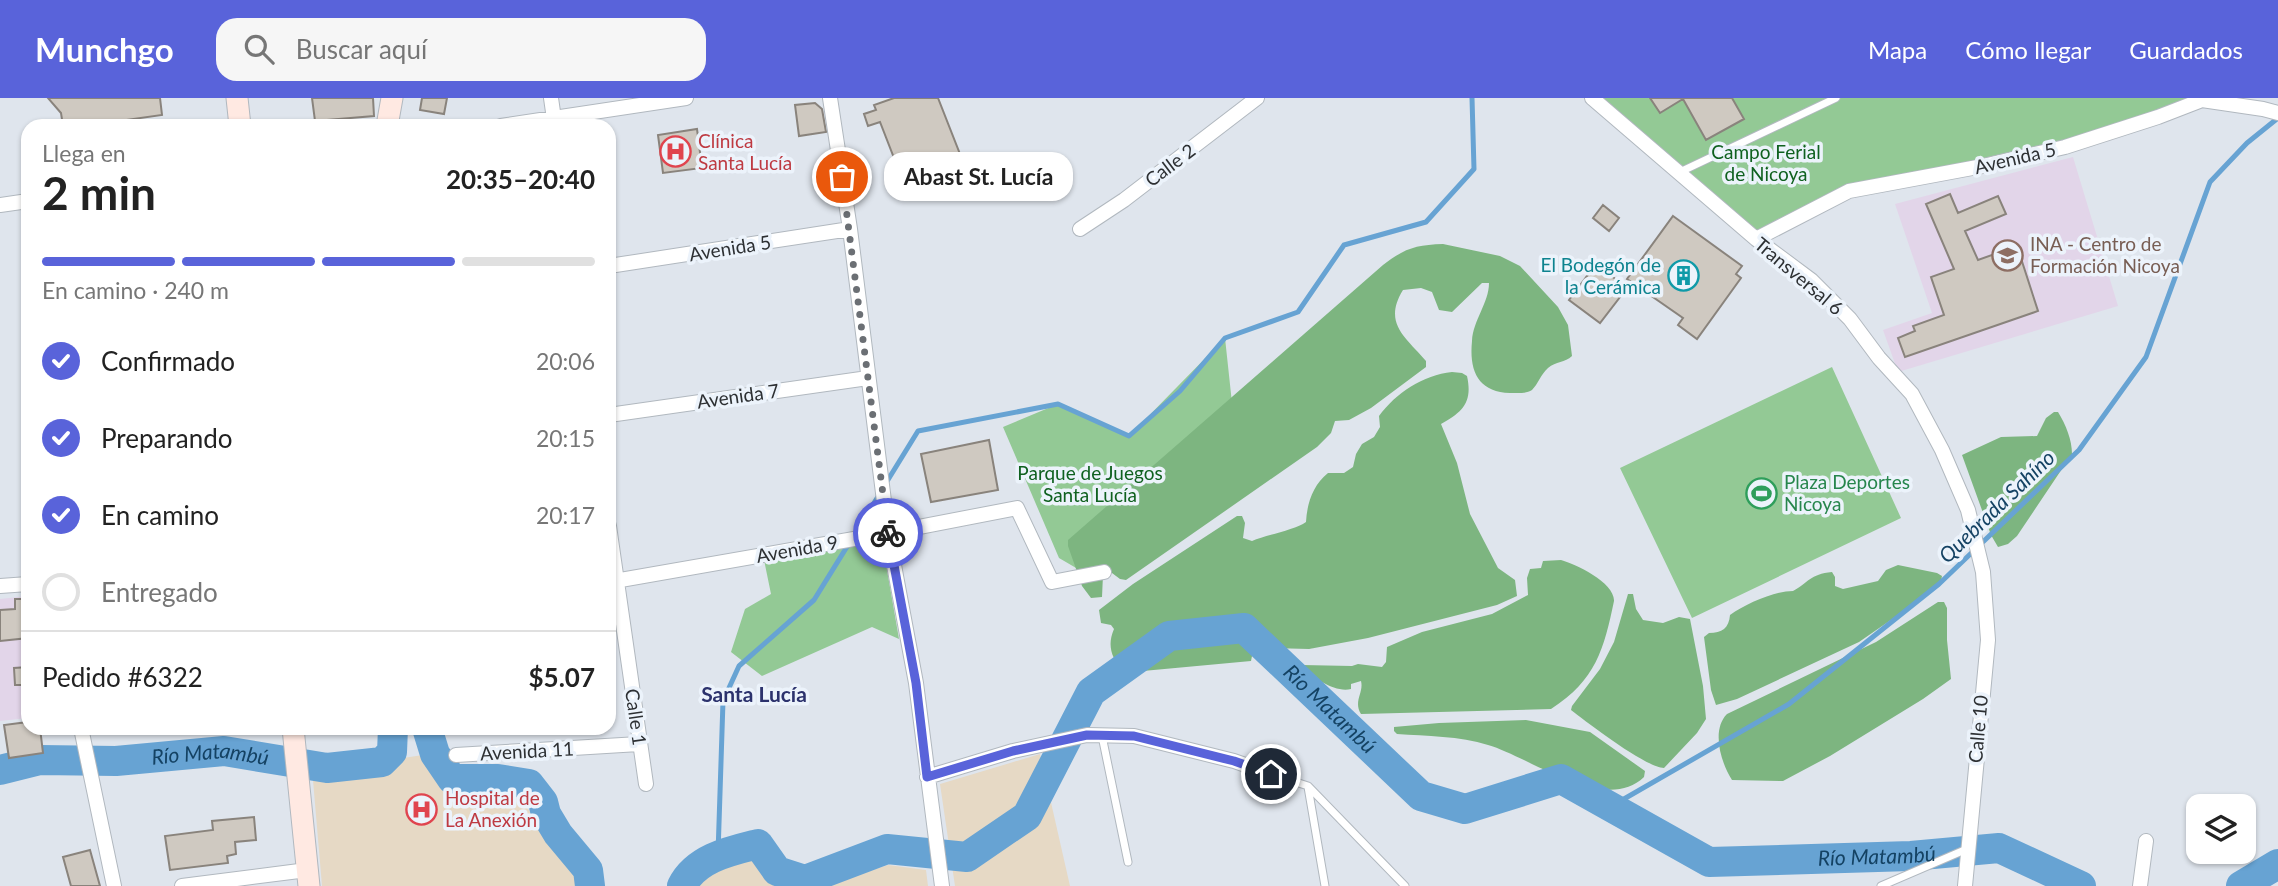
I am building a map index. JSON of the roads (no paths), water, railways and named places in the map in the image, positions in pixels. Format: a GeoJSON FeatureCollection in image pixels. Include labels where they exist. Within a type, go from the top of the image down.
{"type":"FeatureCollection","features":[{"type":"Feature","properties":{"kind":"main road"},"geometry":{"type":"LineString","coordinates":[[237,98],[239,119]]}},
{"type":"Feature","properties":{"kind":"main road"},"geometry":{"type":"LineString","coordinates":[[388,119],[392,98]]}},
{"type":"Feature","properties":{"kind":"main road"},"geometry":{"type":"LineString","coordinates":[[294,735],[308,878]]}},
{"type":"Feature","properties":{"kind":"street"},"geometry":{"type":"LineString","coordinates":[[551,98],[554,119]]}},
{"type":"Feature","properties":{"kind":"street"},"geometry":{"type":"LineString","coordinates":[[570,119],[686,98]]}},
{"type":"Feature","properties":{"kind":"street"},"geometry":{"type":"LineString","coordinates":[[830,98],[850,229],[888,533],[916,683],[940,880]]}},
{"type":"Feature","properties":{"kind":"street","name":"Calle 2"},"geometry":{"type":"LineString","coordinates":[[1080,229],[1124,200],[1257,98]]}},
{"type":"Feature","properties":{"kind":"street","name":"Transversal 6"},"geometry":{"type":"LineString","coordinates":[[1592,98],[1756,239],[1811,280],[1850,319],[1879,358],[1912,394],[1942,450],[1968,510],[1983,572]]}},
{"type":"Feature","properties":{"kind":"street","name":"Avenida 5"},"geometry":{"type":"LineString","coordinates":[[1756,239],[1849,191],[1983,166],[2065,147],[2158,117],[2202,99],[2263,108],[2278,113]]}},
{"type":"Feature","properties":{"kind":"street"},"geometry":{"type":"LineString","coordinates":[[0,205],[21,202]]}},
{"type":"Feature","properties":{"kind":"street","name":"Avenida 5"},"geometry":{"type":"LineString","coordinates":[[616,265],[850,229]]}},
{"type":"Feature","properties":{"kind":"street","name":"Avenida 7"},"geometry":{"type":"LineString","coordinates":[[616,414],[868,378]]}},
{"type":"Feature","properties":{"kind":"street","name":"Avenida 9"},"geometry":{"type":"LineString","coordinates":[[616,580],[1017,508],[1052,582],[1104,572]]}},
{"type":"Feature","properties":{"kind":"street","name":"Calle 10"},"geometry":{"type":"LineString","coordinates":[[1965,886],[1979,713],[1988,640],[1983,572]]}},
{"type":"Feature","properties":{"kind":"street"},"geometry":{"type":"LineString","coordinates":[[0,586],[21,584]]}},
{"type":"Feature","properties":{"kind":"street","name":"Calle 1"},"geometry":{"type":"LineString","coordinates":[[616,600],[646,784]]}},
{"type":"Feature","properties":{"kind":"street"},"geometry":{"type":"LineString","coordinates":[[82,735],[114,886]]}},
{"type":"Feature","properties":{"kind":"street"},"geometry":{"type":"LineString","coordinates":[[927,777],[1013,751],[1095,735],[1134,736],[1234,761],[1271,774]]}},
{"type":"Feature","properties":{"kind":"street","name":"Avenida 11"},"geometry":{"type":"LineString","coordinates":[[456,755],[639,744]]}},
{"type":"Feature","properties":{"kind":"street"},"geometry":{"type":"LineString","coordinates":[[2140,886],[2146,841]]}},
{"type":"Feature","properties":{"kind":"street"},"geometry":{"type":"LineString","coordinates":[[182,886],[308,878]]}},
{"type":"Feature","properties":{"kind":"lane"},"geometry":{"type":"LineString","coordinates":[[1680,172],[1836,98]]}},
{"type":"Feature","properties":{"kind":"lane"},"geometry":{"type":"LineString","coordinates":[[1095,735],[1128,862]]}},
{"type":"Feature","properties":{"kind":"lane"},"geometry":{"type":"LineString","coordinates":[[1271,774],[1308,786],[1405,886]]}},
{"type":"Feature","properties":{"kind":"lane"},"geometry":{"type":"LineString","coordinates":[[1308,786],[1325,886]]}},
{"type":"Feature","properties":{"kind":"lane"},"geometry":{"type":"LineString","coordinates":[[1881,886],[1968,849]]}},
{"type":"Feature","properties":{"kind":"waterway"},"geometry":{"type":"LineString","coordinates":[[886,483],[918,431],[1058,404],[1129,436],[1180,391],[1225,338],[1298,312],[1344,245],[1426,222],[1474,169],[1472,98]]}},
{"type":"Feature","properties":{"kind":"waterway","name":"Quebrada Sahíno"},"geometry":{"type":"LineString","coordinates":[[1610,807],[1789,704],[1939,584],[2079,450],[2146,357],[2210,182],[2247,143],[2278,118]]}},
{"type":"Feature","properties":{"kind":"waterway"},"geometry":{"type":"LineString","coordinates":[[718,854],[723,701],[739,666],[814,600],[879,495]]}},
{"type":"Feature","properties":{"kind":"waterway","name":"Río Matambú"},"geometry":{"type":"LineString","coordinates":[[682,886],[688,876],[705,862],[758,844],[777,871],[805,880],[887,849],[967,857],[1027,816],[1091,692],[1169,636],[1244,628],[1421,796],[1465,809],[1561,779],[1709,862],[1911,856],[1999,848],[2081,886]]}},
{"type":"Feature","properties":{"kind":"waterway","name":"Río Matambú"},"geometry":{"type":"LineString","coordinates":[[0,770],[40,760],[116,761],[224,751],[327,768],[382,762],[392,752],[393,735]]}},
{"type":"Feature","properties":{"kind":"waterway","name":"Río Matambú"},"geometry":{"type":"LineString","coordinates":[[429,735],[435,754],[452,779],[498,779],[529,784],[543,802],[546,814],[558,834],[588,870],[590,886]]}},
{"type":"Feature","properties":{"kind":"waterway","name":"Río Matambú"},"geometry":{"type":"LineString","coordinates":[[2241,886],[2278,864]]}},
{"type":"Feature","properties":{"kind":"place","name":"Clínica Santa Lucía"},"geometry":{"type":"Point","coordinates":[675,152]}},
{"type":"Feature","properties":{"kind":"place","name":"Abast St. Lucía"},"geometry":{"type":"Point","coordinates":[842,177]}},
{"type":"Feature","properties":{"kind":"place","name":"INA - Centro de Formación Nicoya"},"geometry":{"type":"Point","coordinates":[2007,255]}},
{"type":"Feature","properties":{"kind":"place","name":"El Bodegón de la Cerámica"},"geometry":{"type":"Point","coordinates":[1684,276]}},
{"type":"Feature","properties":{"kind":"place","name":"Plaza Deportes Nicoya"},"geometry":{"type":"Point","coordinates":[1761,493]}},
{"type":"Feature","properties":{"kind":"place","name":"Hospital de La Anexión"},"geometry":{"type":"Point","coordinates":[422,809]}},
{"type":"Feature","properties":{"kind":"district","name":"Santa Lucía"},"geometry":{"type":"Point","coordinates":[754,695]}},
{"type":"Feature","properties":{"kind":"park label","name":"Campo Ferial de Nicoya"},"geometry":{"type":"Point","coordinates":[1766,163]}},
{"type":"Feature","properties":{"kind":"park label","name":"Parque de Juegos Santa Lucía"},"geometry":{"type":"Point","coordinates":[1090,484]}}]}
